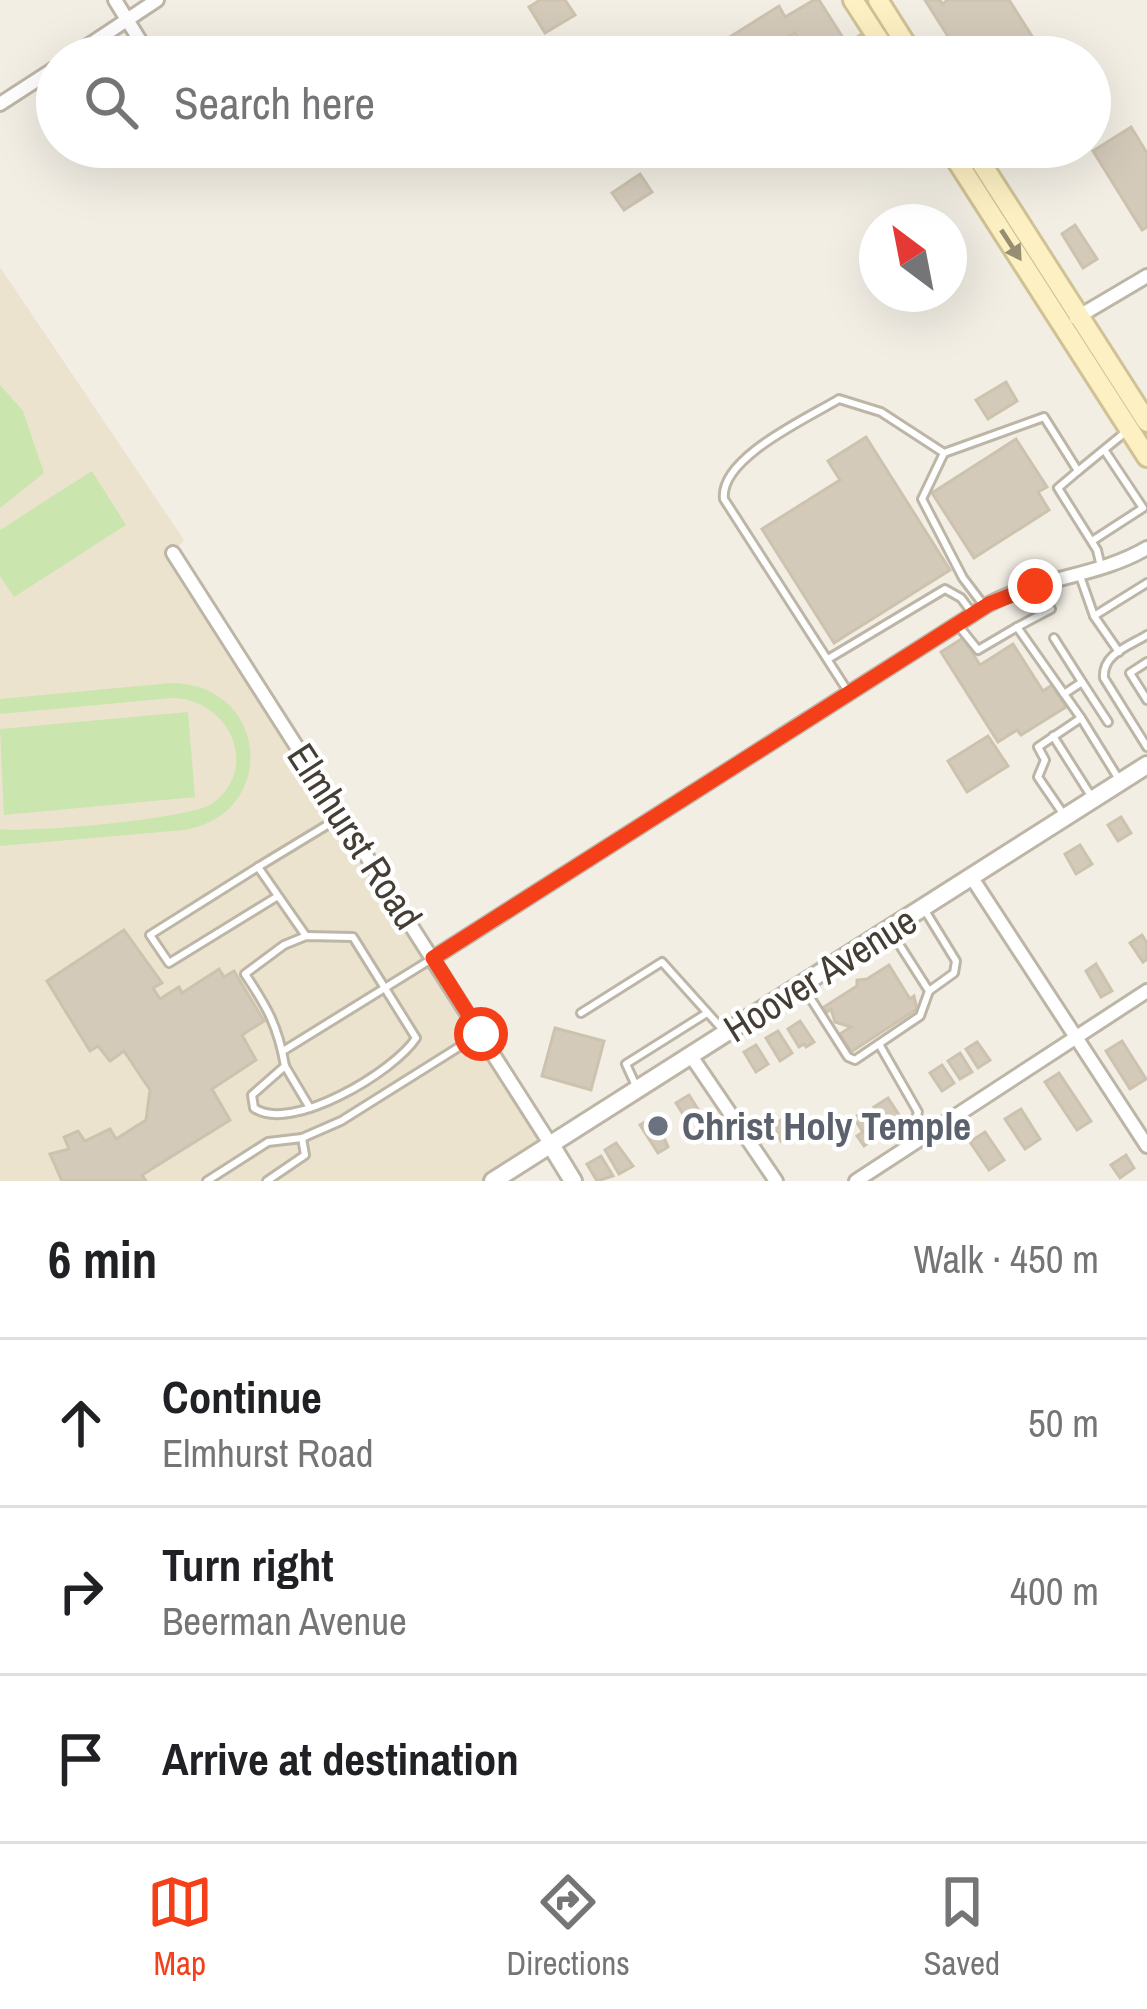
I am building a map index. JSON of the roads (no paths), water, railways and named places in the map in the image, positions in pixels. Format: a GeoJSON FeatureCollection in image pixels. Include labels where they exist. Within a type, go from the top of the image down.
{"type":"FeatureCollection","features":[{"type":"Feature","properties":{"kind":"main road"},"geometry":{"type":"LineString","coordinates":[[854,0],[877,36]]}},
{"type":"Feature","properties":{"kind":"main road"},"geometry":{"type":"LineString","coordinates":[[878,0],[901,36]]}},
{"type":"Feature","properties":{"kind":"main road"},"geometry":{"type":"LineString","coordinates":[[962,168],[1140,424],[1146,454]]}},
{"type":"Feature","properties":{"kind":"main road"},"geometry":{"type":"LineString","coordinates":[[983,168],[1070,321]]}},
{"type":"Feature","properties":{"kind":"street"},"geometry":{"type":"LineString","coordinates":[[115,0],[137,36]]}},
{"type":"Feature","properties":{"kind":"street"},"geometry":{"type":"LineString","coordinates":[[102,36],[157,0]]}},
{"type":"Feature","properties":{"kind":"street"},"geometry":{"type":"LineString","coordinates":[[0,104],[36,81]]}},
{"type":"Feature","properties":{"kind":"street"},"geometry":{"type":"LineString","coordinates":[[1070,321],[1147,276]]}},
{"type":"Feature","properties":{"kind":"street"},"geometry":{"type":"LineString","coordinates":[[433,958],[979,610],[1014,592],[1101,569],[1147,548]]}},
{"type":"Feature","properties":{"kind":"street","name":"Elmhurst Road"},"geometry":{"type":"LineString","coordinates":[[173,553],[573,1181]]}},
{"type":"Feature","properties":{"kind":"street","name":"Hoover Avenue"},"geometry":{"type":"LineString","coordinates":[[493,1181],[1147,765]]}},
{"type":"Feature","properties":{"kind":"street"},"geometry":{"type":"LineString","coordinates":[[972,878],[1147,1146]]}},
{"type":"Feature","properties":{"kind":"street"},"geometry":{"type":"LineString","coordinates":[[856,1181],[1147,991]]}},
{"type":"Feature","properties":{"kind":"street"},"geometry":{"type":"LineString","coordinates":[[691,1056],[776,1181]]}},
{"type":"Feature","properties":{"kind":"lane"},"geometry":{"type":"LineString","coordinates":[[849,693],[724,499],[727,476],[748,455],[839,398],[881,412],[944,453]]}},
{"type":"Feature","properties":{"kind":"lane"},"geometry":{"type":"LineString","coordinates":[[979,610],[922,499],[944,453],[1044,417],[1078,471]]}},
{"type":"Feature","properties":{"kind":"lane"},"geometry":{"type":"LineString","coordinates":[[1101,569],[1092,542],[1058,488],[1140,424]]}},
{"type":"Feature","properties":{"kind":"lane"},"geometry":{"type":"LineString","coordinates":[[1092,542],[1143,508],[1105,451]]}},
{"type":"Feature","properties":{"kind":"lane"},"geometry":{"type":"LineString","coordinates":[[1080,575],[1094,616],[1118,652]]}},
{"type":"Feature","properties":{"kind":"lane"},"geometry":{"type":"LineString","coordinates":[[1094,616],[1147,583]]}},
{"type":"Feature","properties":{"kind":"lane"},"geometry":{"type":"LineString","coordinates":[[828,659],[945,589],[979,610]]}},
{"type":"Feature","properties":{"kind":"lane"},"geometry":{"type":"LineString","coordinates":[[957,624],[978,650],[1051,609]]}},
{"type":"Feature","properties":{"kind":"lane"},"geometry":{"type":"LineString","coordinates":[[1017,627],[1121,782]]}},
{"type":"Feature","properties":{"kind":"lane"},"geometry":{"type":"LineString","coordinates":[[1147,635],[1103,667],[1147,747]]}},
{"type":"Feature","properties":{"kind":"lane"},"geometry":{"type":"LineString","coordinates":[[1054,638],[1108,722]]}},
{"type":"Feature","properties":{"kind":"lane"},"geometry":{"type":"LineString","coordinates":[[1147,662],[1130,674],[1147,700]]}},
{"type":"Feature","properties":{"kind":"lane"},"geometry":{"type":"LineString","coordinates":[[1064,694],[1082,682]]}},
{"type":"Feature","properties":{"kind":"lane"},"geometry":{"type":"LineString","coordinates":[[1066,818],[1038,777],[1045,760],[1038,747],[1081,718]]}},
{"type":"Feature","properties":{"kind":"lane"},"geometry":{"type":"LineString","coordinates":[[1053,736],[1094,800]]}},
{"type":"Feature","properties":{"kind":"lane"},"geometry":{"type":"LineString","coordinates":[[278,896],[169,963],[150,935],[342,816]]}},
{"type":"Feature","properties":{"kind":"lane"},"geometry":{"type":"LineString","coordinates":[[258,867],[306,936]]}},
{"type":"Feature","properties":{"kind":"lane"},"geometry":{"type":"LineString","coordinates":[[802,985],[848,1057],[855,1060],[920,1016],[929,991],[954,973],[956,961],[924,909]]}},
{"type":"Feature","properties":{"kind":"lane"},"geometry":{"type":"LineString","coordinates":[[890,930],[929,991]]}},
{"type":"Feature","properties":{"kind":"lane"},"geometry":{"type":"LineString","coordinates":[[285,1066],[256,1089],[254,1108],[270,1115],[310,1108],[339,1096],[408,1051],[416,1038],[353,937],[306,936],[284,945],[244,974],[275,1020],[285,1066],[310,1108]]}},
{"type":"Feature","properties":{"kind":"lane"},"geometry":{"type":"LineString","coordinates":[[283,1052],[433,958]]}},
{"type":"Feature","properties":{"kind":"lane"},"geometry":{"type":"LineString","coordinates":[[580,1013],[662,962],[727,1033]]}},
{"type":"Feature","properties":{"kind":"lane"},"geometry":{"type":"LineString","coordinates":[[638,1089],[626,1064],[707,1013]]}},
{"type":"Feature","properties":{"kind":"lane"},"geometry":{"type":"LineString","coordinates":[[207,1181],[268,1142],[302,1138],[341,1121],[481,1034]]}},
{"type":"Feature","properties":{"kind":"lane"},"geometry":{"type":"LineString","coordinates":[[879,1044],[918,1112],[913,1126],[920,1138]]}},
{"type":"Feature","properties":{"kind":"lane"},"geometry":{"type":"LineString","coordinates":[[267,1181],[305,1155],[302,1138]]}},
{"type":"Feature","properties":{"kind":"place","name":"Christ Holy Temple"},"geometry":{"type":"Point","coordinates":[658,1126]}}]}
